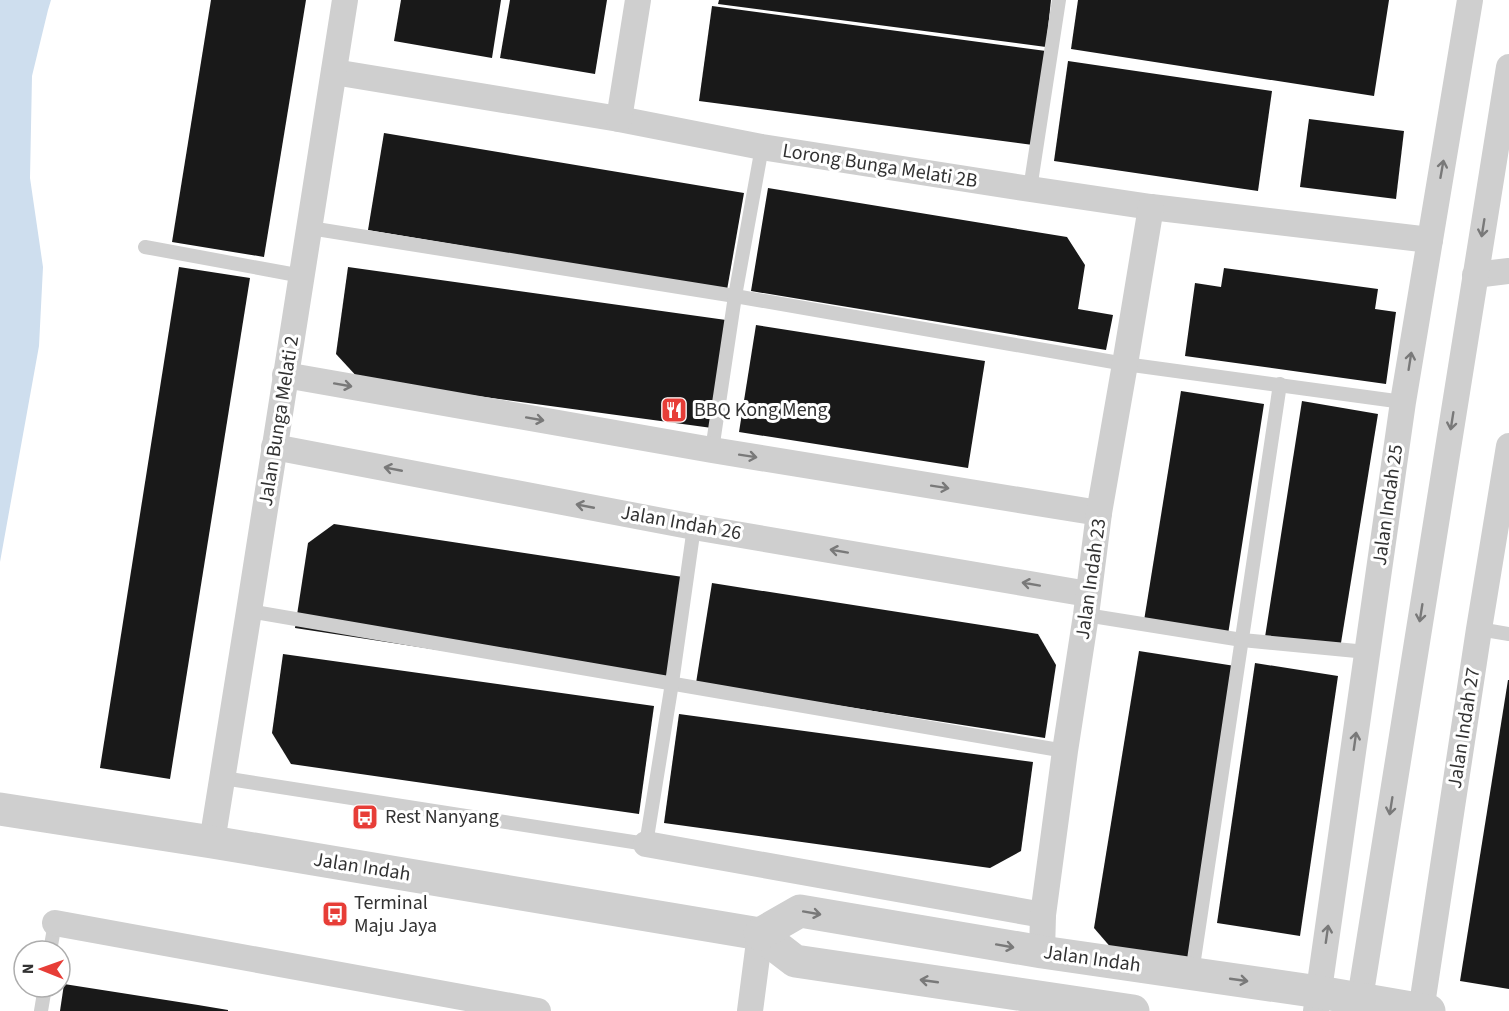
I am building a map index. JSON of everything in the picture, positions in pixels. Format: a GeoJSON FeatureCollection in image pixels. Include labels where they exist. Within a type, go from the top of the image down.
{"type":"FeatureCollection","features":[{"type":"Feature","properties":{"kind":"street","name":"Jalan Bunga Melati 2"},"geometry":{"type":"LineString","coordinates":[[212,842],[345,0]]}},
{"type":"Feature","properties":{"kind":"street"},"geometry":{"type":"LineString","coordinates":[[619,119],[638,0]]}},
{"type":"Feature","properties":{"kind":"street","name":"Jalan Indah 25"},"geometry":{"type":"LineString","coordinates":[[1317,1002],[1403,402],[1470,0]]}},
{"type":"Feature","properties":{"kind":"street"},"geometry":{"type":"LineString","coordinates":[[1359,1005],[1509,67]]}},
{"type":"Feature","properties":{"kind":"street","name":"Lorong Bunga Melati 2B"},"geometry":{"type":"LineString","coordinates":[[334,72],[619,119],[762,147],[1030,189],[1151,207],[1430,240]]}},
{"type":"Feature","properties":{"kind":"street","name":"Jalan Indah 23"},"geometry":{"type":"LineString","coordinates":[[1042,952],[1043,915],[1099,513],[1151,207]]}},
{"type":"Feature","properties":{"kind":"street"},"geometry":{"type":"LineString","coordinates":[[1475,275],[1509,271]]}},
{"type":"Feature","properties":{"kind":"street"},"geometry":{"type":"LineString","coordinates":[[285,375],[712,450],[1099,513]]}},
{"type":"Feature","properties":{"kind":"street","name":"Jalan Indah 27"},"geometry":{"type":"LineString","coordinates":[[1424,1010],[1479,629],[1509,446]]}},
{"type":"Feature","properties":{"kind":"street","name":"Jalan Indah 26"},"geometry":{"type":"LineString","coordinates":[[274,447],[1087,605]]}},
{"type":"Feature","properties":{"kind":"street","name":"Jalan Indah"},"geometry":{"type":"LineString","coordinates":[[0,809],[212,842],[760,934],[795,961],[1132,1011]]}},
{"type":"Feature","properties":{"kind":"street"},"geometry":{"type":"LineString","coordinates":[[646,844],[1043,915]]}},
{"type":"Feature","properties":{"kind":"street","name":"Jalan Indah"},"geometry":{"type":"LineString","coordinates":[[760,934],[800,911],[1042,952],[1192,974],[1317,1002],[1424,1010]]}},
{"type":"Feature","properties":{"kind":"street"},"geometry":{"type":"LineString","coordinates":[[55,923],[461,1004],[538,1011]]}},
{"type":"Feature","properties":{"kind":"street"},"geometry":{"type":"LineString","coordinates":[[750,1011],[760,934]]}},
{"type":"Feature","properties":{"kind":"lane"},"geometry":{"type":"LineString","coordinates":[[1030,189],[1059,0]]}},
{"type":"Feature","properties":{"kind":"lane"},"geometry":{"type":"LineString","coordinates":[[712,450],[735,296],[762,147]]}},
{"type":"Feature","properties":{"kind":"lane"},"geometry":{"type":"LineString","coordinates":[[309,228],[735,296],[1125,364],[1403,402]]}},
{"type":"Feature","properties":{"kind":"lane"},"geometry":{"type":"LineString","coordinates":[[145,247],[302,276]]}},
{"type":"Feature","properties":{"kind":"lane"},"geometry":{"type":"LineString","coordinates":[[1192,974],[1280,384]]}},
{"type":"Feature","properties":{"kind":"lane"},"geometry":{"type":"LineString","coordinates":[[223,778],[646,844],[694,527]]}},
{"type":"Feature","properties":{"kind":"lane"},"geometry":{"type":"LineString","coordinates":[[1087,605],[1242,640],[1367,652]]}},
{"type":"Feature","properties":{"kind":"lane"},"geometry":{"type":"LineString","coordinates":[[249,611],[1065,751]]}},
{"type":"Feature","properties":{"kind":"lane"},"geometry":{"type":"LineString","coordinates":[[1479,629],[1509,634]]}},
{"type":"Feature","properties":{"kind":"lane"},"geometry":{"type":"LineString","coordinates":[[52,939],[55,923]]}},
{"type":"Feature","properties":{"kind":"water"},"geometry":{"type":"Polygon","coordinates":[[[0,0],[51,0],[32,76],[30,178],[43,267],[39,346],[0,562],[0,0]]]}},
{"type":"Feature","properties":{"kind":"building"},"geometry":{"type":"Polygon","coordinates":[[[211,0],[306,0],[264,257],[172,242],[211,0]]]}},
{"type":"Feature","properties":{"kind":"building"},"geometry":{"type":"Polygon","coordinates":[[[401,0],[501,0],[492,58],[394,41],[401,0]]]}},
{"type":"Feature","properties":{"kind":"building"},"geometry":{"type":"Polygon","coordinates":[[[510,0],[607,0],[595,74],[500,58],[510,0]]]}},
{"type":"Feature","properties":{"kind":"building"},"geometry":{"type":"Polygon","coordinates":[[[719,0],[1051,0],[1046,47],[718,4],[719,0]]]}},
{"type":"Feature","properties":{"kind":"building"},"geometry":{"type":"Polygon","coordinates":[[[1078,0],[1389,0],[1374,96],[1071,49],[1078,0]]]}},
{"type":"Feature","properties":{"kind":"building"},"geometry":{"type":"Polygon","coordinates":[[[712,6],[1046,51],[1033,145],[699,101],[712,6]]]}},
{"type":"Feature","properties":{"kind":"building"},"geometry":{"type":"Polygon","coordinates":[[[1068,61],[1272,91],[1258,191],[1054,161],[1068,61]]]}},
{"type":"Feature","properties":{"kind":"building"},"geometry":{"type":"Polygon","coordinates":[[[1309,119],[1404,131],[1396,199],[1300,187],[1309,119]]]}},
{"type":"Feature","properties":{"kind":"building"},"geometry":{"type":"Polygon","coordinates":[[[384,133],[744,193],[727,290],[368,230],[384,133]]]}},
{"type":"Feature","properties":{"kind":"building"},"geometry":{"type":"Polygon","coordinates":[[[768,188],[1067,237],[1085,265],[1078,309],[1113,315],[1106,350],[751,291],[768,188]]]}},
{"type":"Feature","properties":{"kind":"building"},"geometry":{"type":"Polygon","coordinates":[[[179,267],[250,278],[170,779],[100,768],[179,267]]]}},
{"type":"Feature","properties":{"kind":"building"},"geometry":{"type":"Polygon","coordinates":[[[348,267],[726,320],[712,428],[360,380],[336,354],[348,267]]]}},
{"type":"Feature","properties":{"kind":"building"},"geometry":{"type":"Polygon","coordinates":[[[1224,268],[1378,289],[1375,309],[1396,312],[1386,384],[1185,356],[1195,283],[1221,287],[1224,268]]]}},
{"type":"Feature","properties":{"kind":"building"},"geometry":{"type":"Polygon","coordinates":[[[756,325],[985,361],[968,468],[739,432],[756,325]]]}},
{"type":"Feature","properties":{"kind":"building"},"geometry":{"type":"Polygon","coordinates":[[[1181,391],[1264,404],[1227,641],[1143,627],[1181,391]]]}},
{"type":"Feature","properties":{"kind":"building"},"geometry":{"type":"Polygon","coordinates":[[[1302,401],[1378,414],[1340,649],[1265,637],[1302,401]]]}},
{"type":"Feature","properties":{"kind":"building"},"geometry":{"type":"Polygon","coordinates":[[[334,524],[683,577],[666,685],[295,628],[308,543],[334,524]]]}},
{"type":"Feature","properties":{"kind":"building"},"geometry":{"type":"Polygon","coordinates":[[[712,583],[1038,634],[1056,665],[1045,738],[696,683],[712,583]]]}},
{"type":"Feature","properties":{"kind":"building"},"geometry":{"type":"Polygon","coordinates":[[[1139,651],[1235,666],[1188,962],[1113,950],[1094,928],[1139,651]]]}},
{"type":"Feature","properties":{"kind":"building"},"geometry":{"type":"Polygon","coordinates":[[[283,654],[654,706],[639,814],[291,764],[272,733],[283,654]]]}},
{"type":"Feature","properties":{"kind":"building"},"geometry":{"type":"Polygon","coordinates":[[[1255,663],[1338,676],[1300,936],[1217,923],[1255,663]]]}},
{"type":"Feature","properties":{"kind":"building"},"geometry":{"type":"Polygon","coordinates":[[[1509,680],[1509,989],[1460,981],[1509,680]]]}},
{"type":"Feature","properties":{"kind":"building"},"geometry":{"type":"Polygon","coordinates":[[[679,714],[1033,762],[1021,851],[990,868],[664,823],[679,714]]]}},
{"type":"Feature","properties":{"kind":"building"},"geometry":{"type":"Polygon","coordinates":[[[72,985],[228,1010],[228,1011],[60,1011],[62,999],[72,999],[72,985]]]}},
{"type":"Feature","properties":{"kind":"place","name":"BBQ Kong Meng"},"geometry":{"type":"Point","coordinates":[674,410]}},
{"type":"Feature","properties":{"kind":"place","name":"Rest Nanyang"},"geometry":{"type":"Point","coordinates":[365,817]}},
{"type":"Feature","properties":{"kind":"place","name":"Terminal Maju Jaya"},"geometry":{"type":"Point","coordinates":[335,914]}}]}
